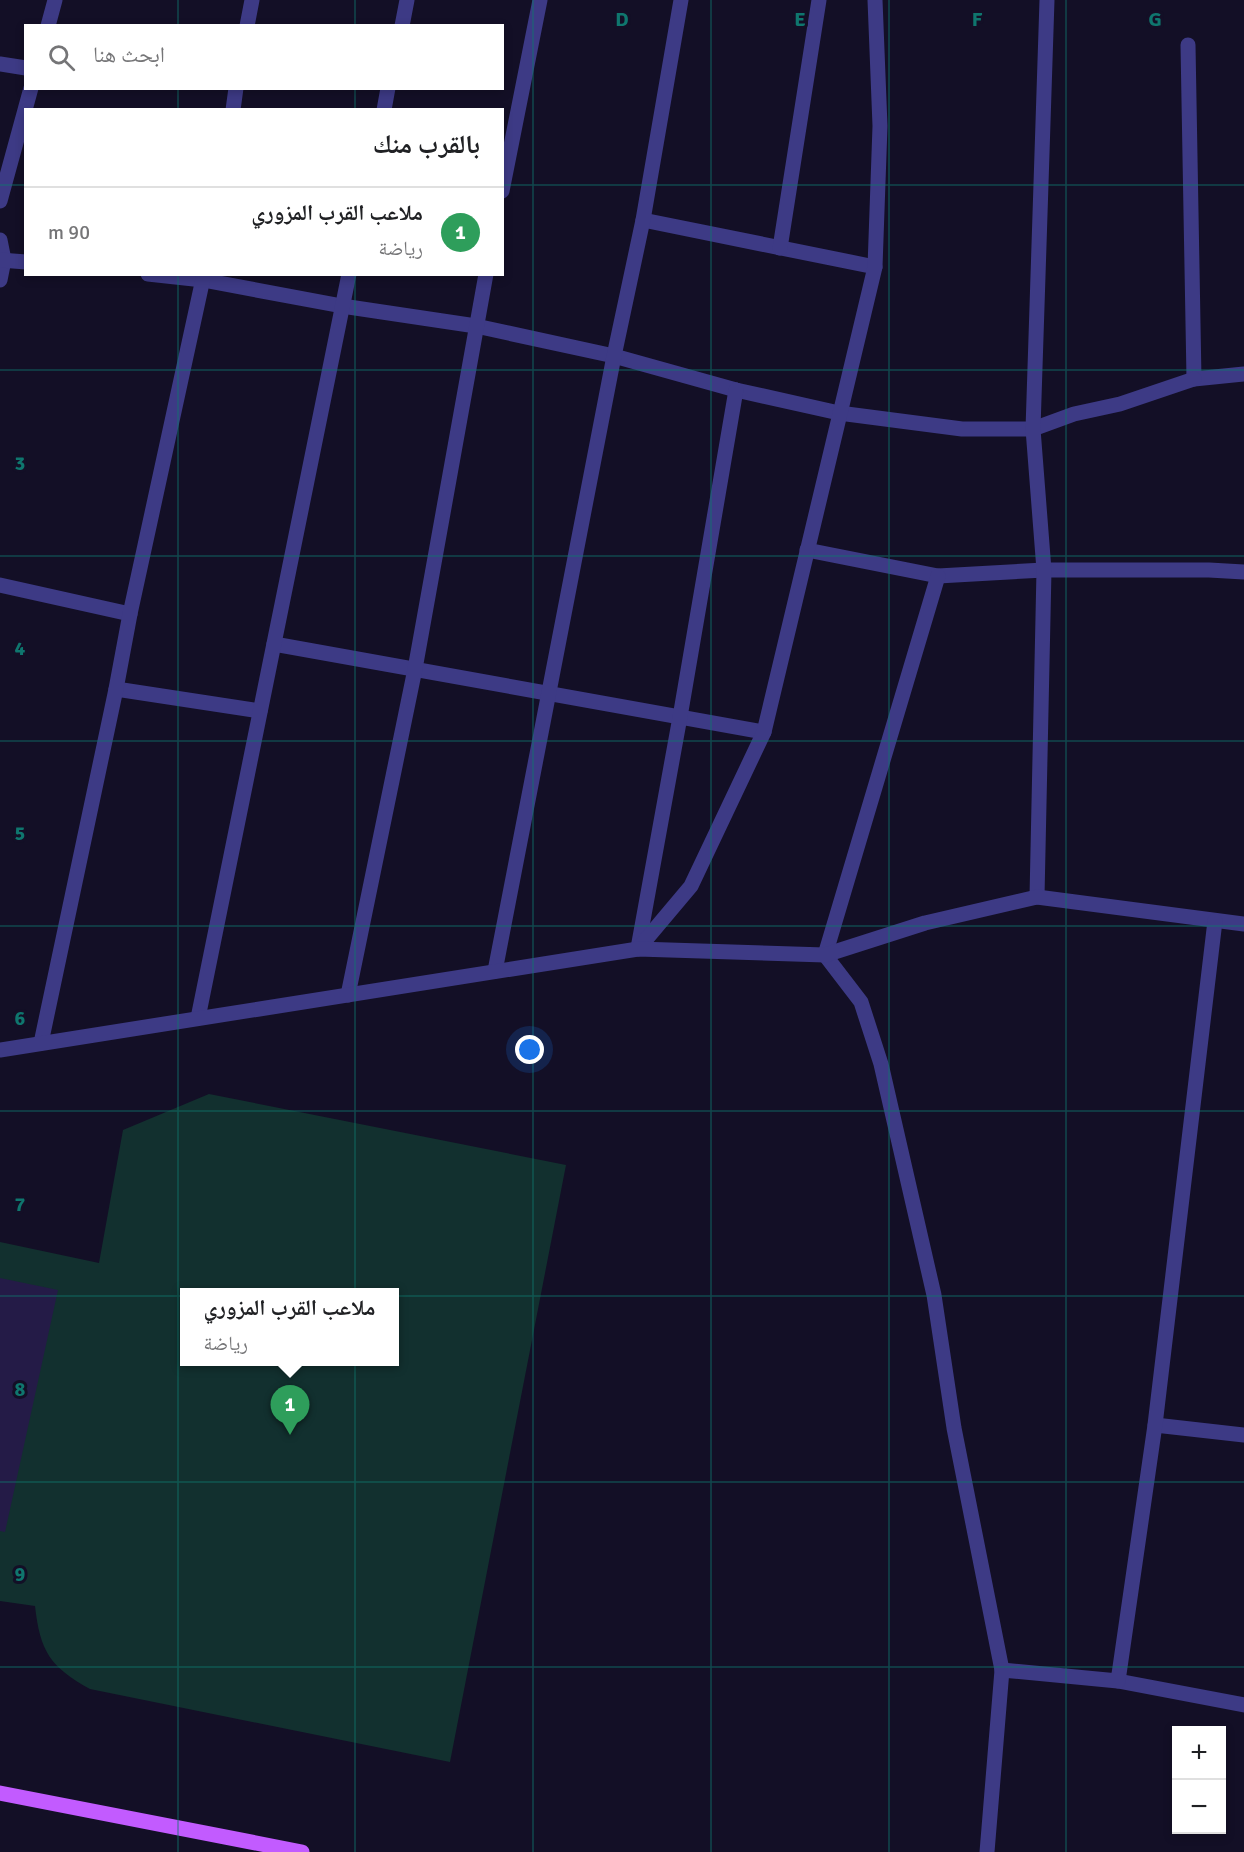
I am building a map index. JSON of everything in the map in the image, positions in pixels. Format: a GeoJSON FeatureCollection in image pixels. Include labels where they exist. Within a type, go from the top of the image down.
{"type":"FeatureCollection","features":[{"type":"Feature","properties":{"kind":"main road"},"geometry":{"type":"LineString","coordinates":[[0,1793],[302,1852]]}},
{"type":"Feature","properties":{"kind":"street"},"geometry":{"type":"LineString","coordinates":[[49,24],[55,0]]}},
{"type":"Feature","properties":{"kind":"street"},"geometry":{"type":"LineString","coordinates":[[247,24],[252,0]]}},
{"type":"Feature","properties":{"kind":"street"},"geometry":{"type":"LineString","coordinates":[[402,24],[407,0]]}},
{"type":"Feature","properties":{"kind":"street"},"geometry":{"type":"LineString","coordinates":[[504,181],[540,0]]}},
{"type":"Feature","properties":{"kind":"street"},"geometry":{"type":"LineString","coordinates":[[495,971],[614,356],[643,220],[681,0]]}},
{"type":"Feature","properties":{"kind":"street"},"geometry":{"type":"LineString","coordinates":[[780,248],[819,0]]}},
{"type":"Feature","properties":{"kind":"street"},"geometry":{"type":"LineString","coordinates":[[638,949],[691,886],[764,732],[875,267],[880,126],[875,0]]}},
{"type":"Feature","properties":{"kind":"street"},"geometry":{"type":"LineString","coordinates":[[1037,897],[1044,570],[1034,429],[1047,0]]}},
{"type":"Feature","properties":{"kind":"street"},"geometry":{"type":"LineString","coordinates":[[1188,45],[1194,379]]}},
{"type":"Feature","properties":{"kind":"street"},"geometry":{"type":"LineString","coordinates":[[0,64],[24,68]]}},
{"type":"Feature","properties":{"kind":"street"},"geometry":{"type":"LineString","coordinates":[[0,201],[5,162],[30,90]]}},
{"type":"Feature","properties":{"kind":"street"},"geometry":{"type":"LineString","coordinates":[[233,108],[236,90]]}},
{"type":"Feature","properties":{"kind":"street"},"geometry":{"type":"LineString","coordinates":[[384,108],[388,90]]}},
{"type":"Feature","properties":{"kind":"street"},"geometry":{"type":"LineString","coordinates":[[643,220],[875,267]]}},
{"type":"Feature","properties":{"kind":"street"},"geometry":{"type":"LineString","coordinates":[[0,240],[2,260],[0,280]]}},
{"type":"Feature","properties":{"kind":"street"},"geometry":{"type":"LineString","coordinates":[[2,260],[24,262]]}},
{"type":"Feature","properties":{"kind":"street"},"geometry":{"type":"LineString","coordinates":[[185,276],[204,277],[342,306],[476,326],[614,356],[736,390],[839,413],[962,429],[1034,429],[1074,414],[1120,404],[1194,379],[1244,374]]}},
{"type":"Feature","properties":{"kind":"street"},"geometry":{"type":"LineString","coordinates":[[198,1018],[348,276]]}},
{"type":"Feature","properties":{"kind":"street"},"geometry":{"type":"LineString","coordinates":[[348,995],[415,669],[486,276]]}},
{"type":"Feature","properties":{"kind":"street"},"geometry":{"type":"LineString","coordinates":[[40,1043],[116,690],[130,614],[204,277]]}},
{"type":"Feature","properties":{"kind":"street"},"geometry":{"type":"LineString","coordinates":[[638,949],[736,390]]}},
{"type":"Feature","properties":{"kind":"street"},"geometry":{"type":"LineString","coordinates":[[807,550],[938,576],[1044,570],[1244,572]]}},
{"type":"Feature","properties":{"kind":"street"},"geometry":{"type":"LineString","coordinates":[[825,955],[938,576]]}},
{"type":"Feature","properties":{"kind":"street"},"geometry":{"type":"LineString","coordinates":[[0,585],[130,614]]}},
{"type":"Feature","properties":{"kind":"street"},"geometry":{"type":"LineString","coordinates":[[274,644],[764,732]]}},
{"type":"Feature","properties":{"kind":"street"},"geometry":{"type":"LineString","coordinates":[[116,690],[260,711]]}},
{"type":"Feature","properties":{"kind":"street"},"geometry":{"type":"LineString","coordinates":[[0,1050],[638,949],[825,955],[925,923],[1037,897],[1244,924]]}},
{"type":"Feature","properties":{"kind":"street"},"geometry":{"type":"LineString","coordinates":[[1118,1681],[1155,1425],[1215,921]]}},
{"type":"Feature","properties":{"kind":"street"},"geometry":{"type":"LineString","coordinates":[[825,955],[861,1002],[880,1064],[934,1295],[954,1428],[1002,1670],[987,1852]]}},
{"type":"Feature","properties":{"kind":"street"},"geometry":{"type":"LineString","coordinates":[[1155,1425],[1244,1435]]}},
{"type":"Feature","properties":{"kind":"street"},"geometry":{"type":"LineString","coordinates":[[1002,1670],[1118,1681],[1244,1705]]}},
{"type":"Feature","properties":{"kind":"green space"},"geometry":{"type":"Polygon","coordinates":[[[209,1094],[566,1165],[450,1762],[90,1689],[65,1673],[49,1656],[40,1635],[35,1606],[0,1601],[0,1242],[99,1263],[123,1130],[209,1094]]]}},
{"type":"Feature","properties":{"kind":"building"},"geometry":{"type":"Polygon","coordinates":[[[0,1278],[58,1290],[5,1532],[0,1531],[0,1278]]]}},
{"type":"Feature","properties":{"kind":"place","name":"ملاعب القرب المزوري"},"geometry":{"type":"Point","coordinates":[290,1435]}}]}
